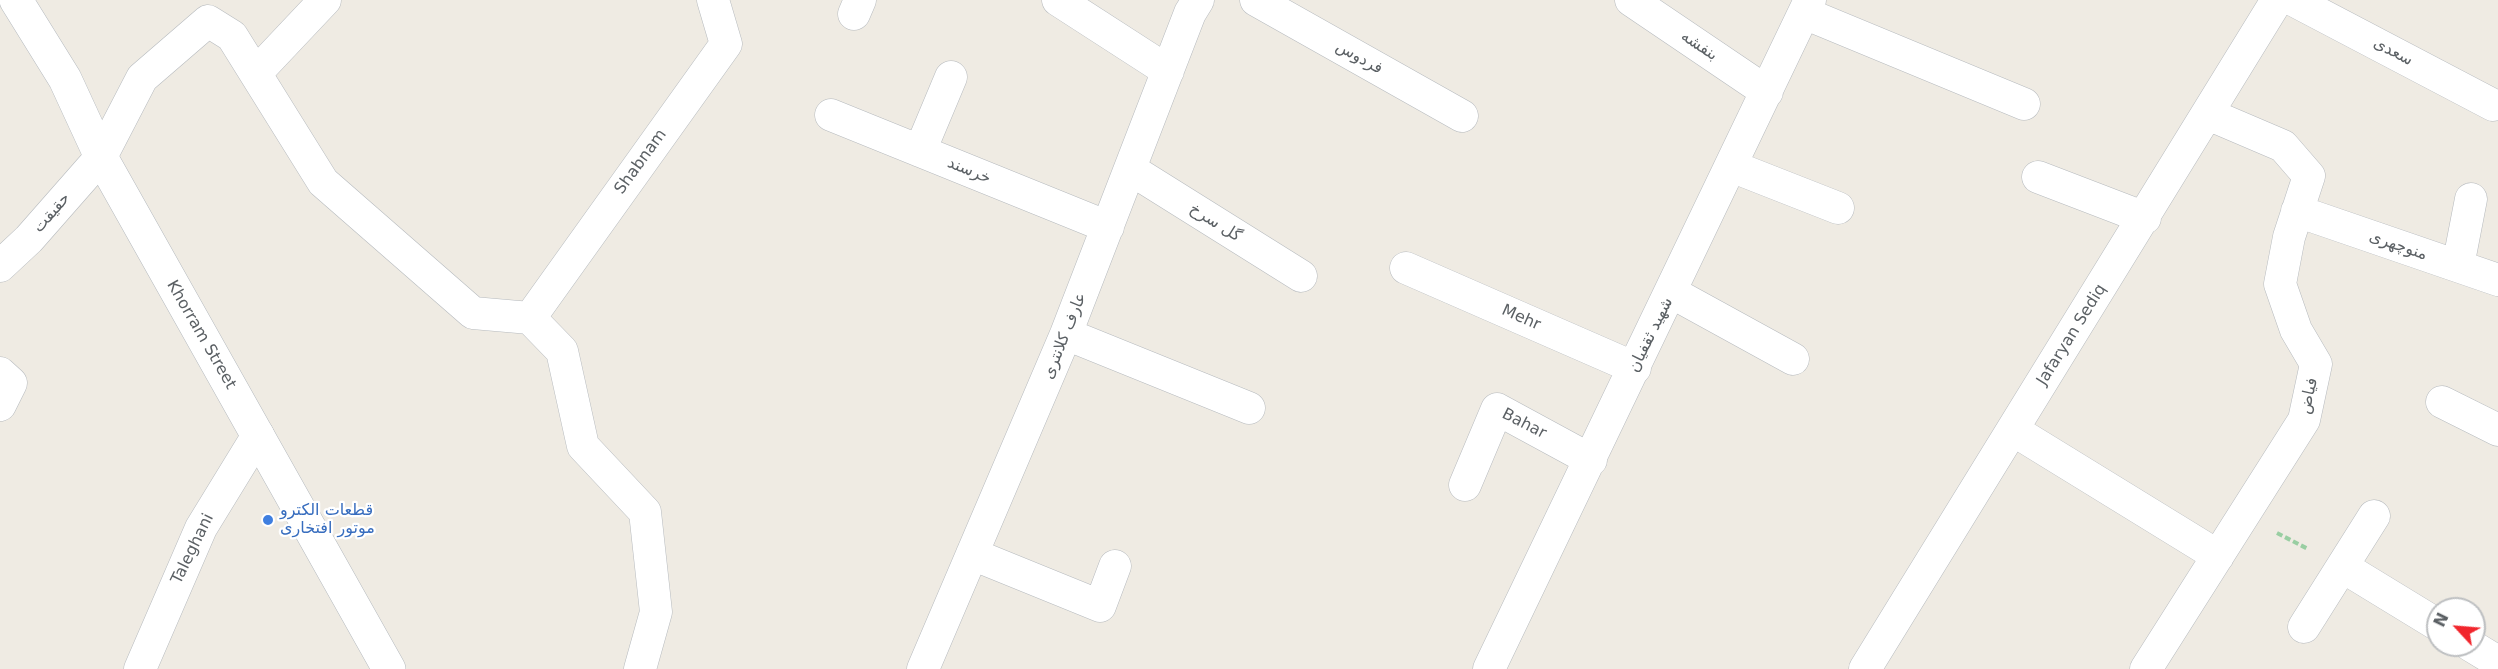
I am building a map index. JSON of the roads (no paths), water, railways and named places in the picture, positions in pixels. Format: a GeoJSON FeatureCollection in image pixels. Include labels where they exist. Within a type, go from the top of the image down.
{"type":"FeatureCollection","features":[{"type":"Feature","properties":{"kind":"main road","name":"Khorram Street"},"geometry":{"type":"LineString","coordinates":[[16,0],[65,79],[101,157],[389,669]]}},
{"type":"Feature","properties":{"kind":"street"},"geometry":{"type":"LineString","coordinates":[[257,72],[325,0]]}},
{"type":"Feature","properties":{"kind":"street","name":"Shabnam"},"geometry":{"type":"LineString","coordinates":[[530,318],[726,44],[713,0]]}},
{"type":"Feature","properties":{"kind":"street"},"geometry":{"type":"LineString","coordinates":[[1058,0],[1168,71]]}},
{"type":"Feature","properties":{"kind":"street","name":"عارف کلانتری"},"geometry":{"type":"LineString","coordinates":[[923,669],[1066,334],[1190,13],[1198,0]]}},
{"type":"Feature","properties":{"kind":"street","name":"فردوس"},"geometry":{"type":"LineString","coordinates":[[1256,0],[1462,116]]}},
{"type":"Feature","properties":{"kind":"street","name":"بنفشه"},"geometry":{"type":"LineString","coordinates":[[1631,0],[1767,92]]}},
{"type":"Feature","properties":{"kind":"street","name":"Jafaryan Sediq"},"geometry":{"type":"LineString","coordinates":[[1865,669],[2145,218],[2277,0]]}},
{"type":"Feature","properties":{"kind":"street","name":"سعدی"},"geometry":{"type":"LineString","coordinates":[[2293,0],[2493,105]]}},
{"type":"Feature","properties":{"kind":"street"},"geometry":{"type":"LineString","coordinates":[[1808,6],[2024,104]]}},
{"type":"Feature","properties":{"kind":"street","name":"شهید ثقفیان"},"geometry":{"type":"LineString","coordinates":[[1489,669],[1808,6]]}},
{"type":"Feature","properties":{"kind":"street","name":"حقیقت"},"geometry":{"type":"LineString","coordinates":[[0,266],[29,239],[101,157],[142,78],[205,11]]}},
{"type":"Feature","properties":{"kind":"street"},"geometry":{"type":"LineString","coordinates":[[205,11],[232,36],[257,72],[323,182],[473,313],[530,318],[562,351],[583,446],[645,512],[656,612],[640,669]]}},
{"type":"Feature","properties":{"kind":"street"},"geometry":{"type":"LineString","coordinates":[[920,151],[951,77]]}},
{"type":"Feature","properties":{"kind":"street","name":"فیاض"},"geometry":{"type":"LineString","coordinates":[[2146,669],[2304,420],[2316,364],[2296,330],[2280,284],[2289,237],[2309,176],[2283,146],[2208,114]]}},
{"type":"Feature","properties":{"kind":"street","name":"خرسند"},"geometry":{"type":"LineString","coordinates":[[831,115],[1108,227]]}},
{"type":"Feature","properties":{"kind":"street"},"geometry":{"type":"LineString","coordinates":[[1731,166],[1838,208]]}},
{"type":"Feature","properties":{"kind":"street","name":"گل سرخ"},"geometry":{"type":"LineString","coordinates":[[1130,169],[1301,276]]}},
{"type":"Feature","properties":{"kind":"street"},"geometry":{"type":"LineString","coordinates":[[2038,177],[2145,218]]}},
{"type":"Feature","properties":{"kind":"street"},"geometry":{"type":"LineString","coordinates":[[2458,266],[2471,199]]}},
{"type":"Feature","properties":{"kind":"street","name":"منوچهری"},"geometry":{"type":"LineString","coordinates":[[2297,211],[2498,280]]}},
{"type":"Feature","properties":{"kind":"street","name":"Mehr"},"geometry":{"type":"LineString","coordinates":[[1406,268],[1635,368]]}},
{"type":"Feature","properties":{"kind":"street"},"geometry":{"type":"LineString","coordinates":[[1671,292],[1793,359]]}},
{"type":"Feature","properties":{"kind":"street"},"geometry":{"type":"LineString","coordinates":[[1066,334],[1249,408]]}},
{"type":"Feature","properties":{"kind":"street"},"geometry":{"type":"LineString","coordinates":[[0,373],[11,383],[0,405]]}},
{"type":"Feature","properties":{"kind":"street"},"geometry":{"type":"LineString","coordinates":[[2442,402],[2498,430]]}},
{"type":"Feature","properties":{"kind":"street","name":"Bahar"},"geometry":{"type":"LineString","coordinates":[[1465,485],[1497,409],[1591,460]]}},
{"type":"Feature","properties":{"kind":"street"},"geometry":{"type":"LineString","coordinates":[[2013,430],[2218,556]]}},
{"type":"Feature","properties":{"kind":"street","name":"Taleghani"},"geometry":{"type":"LineString","coordinates":[[140,669],[201,528],[258,435]]}},
{"type":"Feature","properties":{"kind":"street"},"geometry":{"type":"LineString","coordinates":[[2304,627],[2374,516]]}},
{"type":"Feature","properties":{"kind":"street"},"geometry":{"type":"LineString","coordinates":[[972,554],[1100,606],[1115,566]]}},
{"type":"Feature","properties":{"kind":"street"},"geometry":{"type":"LineString","coordinates":[[2343,567],[2426,618]]}},
{"type":"Feature","properties":{"kind":"place","name":"قطعات الکترو موتور افتخاری"},"geometry":{"type":"Point","coordinates":[268,520]}}]}
